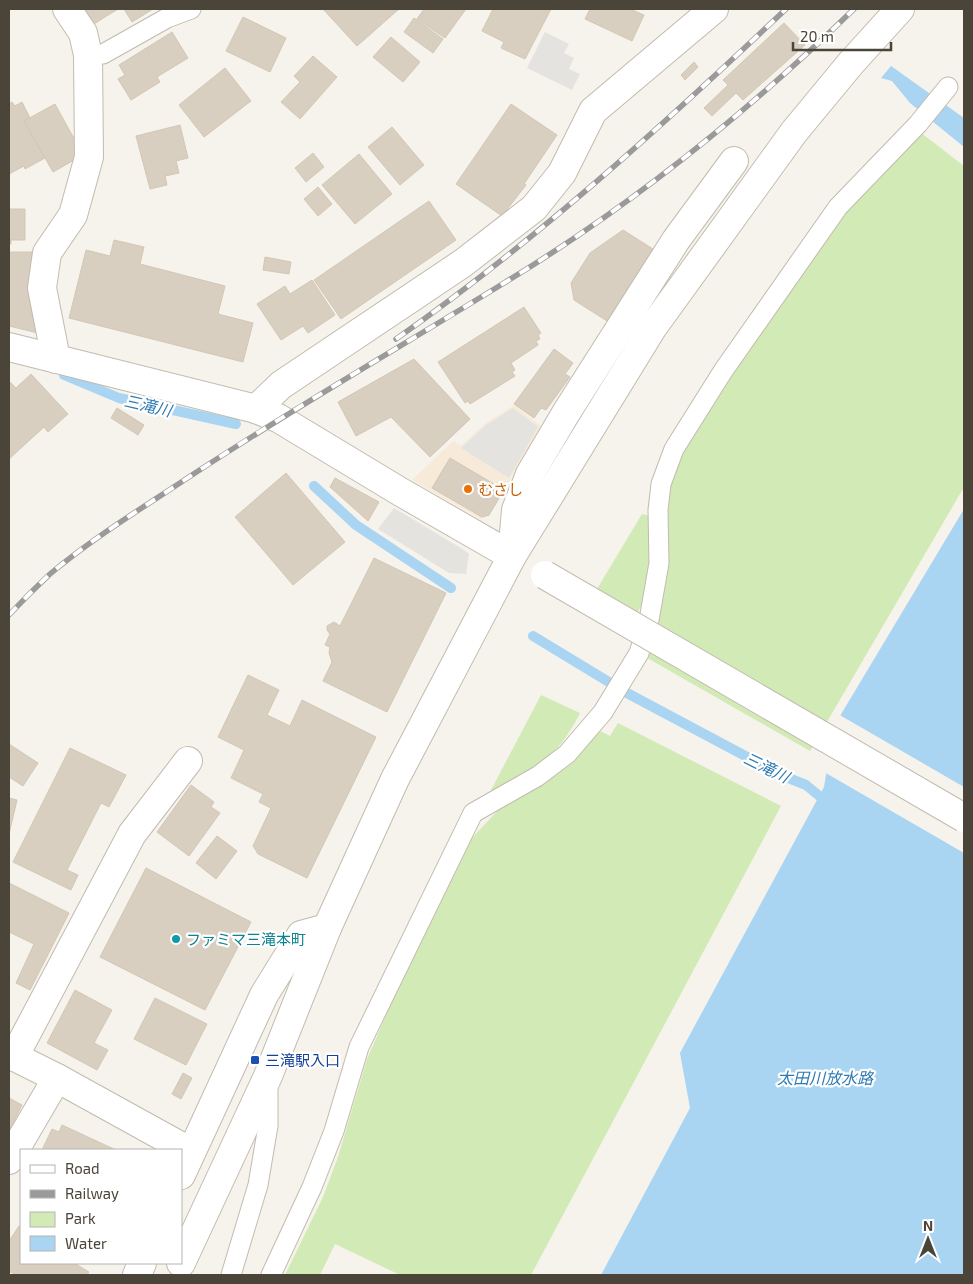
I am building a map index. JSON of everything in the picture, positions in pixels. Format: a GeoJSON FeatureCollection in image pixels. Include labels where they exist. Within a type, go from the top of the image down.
{"type":"FeatureCollection","features":[{"type":"Feature","properties":{"kind":"street"},"geometry":{"type":"LineString","coordinates":[[56,359],[42,288],[47,253],[73,214],[89,157],[88,55],[83,33],[67,9]]}},
{"type":"Feature","properties":{"kind":"street"},"geometry":{"type":"LineString","coordinates":[[256,409],[281,385],[463,263],[534,208],[562,173],[592,111],[714,9]]}},
{"type":"Feature","properties":{"kind":"street"},"geometry":{"type":"LineString","coordinates":[[182,1261],[268,1076],[327,928],[395,779],[512,556],[658,319],[794,132],[851,63],[900,9]]}},
{"type":"Feature","properties":{"kind":"street"},"geometry":{"type":"LineString","coordinates":[[512,556],[516,510],[530,474],[566,412],[676,240],[734,161]]}},
{"type":"Feature","properties":{"kind":"street"},"geometry":{"type":"LineString","coordinates":[[9,347],[256,409],[278,418],[399,491],[964,818]]}},
{"type":"Feature","properties":{"kind":"street"},"geometry":{"type":"LineString","coordinates":[[165,1149],[57,1078],[11,1056],[132,834],[188,761]]}},
{"type":"Feature","properties":{"kind":"street"},"geometry":{"type":"LineString","coordinates":[[186,1163],[264,995],[301,935],[327,928]]}},
{"type":"Feature","properties":{"kind":"street"},"geometry":{"type":"LineString","coordinates":[[9,1160],[57,1078]]}},
{"type":"Feature","properties":{"kind":"lane"},"geometry":{"type":"LineString","coordinates":[[88,55],[104,54],[167,18],[191,9]]}},
{"type":"Feature","properties":{"kind":"lane"},"geometry":{"type":"LineString","coordinates":[[271,1275],[322,1163],[334,1131],[359,1047],[473,813],[538,776],[567,754],[603,712],[638,654],[649,620],[659,563],[658,510],[661,484],[674,449],[723,371],[838,207],[918,124],[948,87]]}},
{"type":"Feature","properties":{"kind":"lane"},"geometry":{"type":"LineString","coordinates":[[231,1275],[258,1185],[268,1126],[268,1076]]}},
{"type":"Feature","properties":{"kind":"shaded area"},"geometry":{"type":"Polygon","coordinates":[[[545,32],[569,44],[564,53],[574,58],[569,69],[580,74],[572,90],[527,68],[545,32]]]}},
{"type":"Feature","properties":{"kind":"shaded area"},"geometry":{"type":"Polygon","coordinates":[[[514,405],[541,426],[489,516],[481,519],[412,480],[453,441],[461,446],[485,424],[514,405]]]}},
{"type":"Feature","properties":{"kind":"shaded area"},"geometry":{"type":"Polygon","coordinates":[[[513,408],[538,427],[509,478],[461,448],[486,425],[513,408]]]}},
{"type":"Feature","properties":{"kind":"shaded area"},"geometry":{"type":"Polygon","coordinates":[[[394,508],[469,554],[466,574],[449,573],[378,529],[394,508]]]}},
{"type":"Feature","properties":{"kind":"green space"},"geometry":{"type":"Polygon","coordinates":[[[920,132],[964,166],[964,487],[810,751],[642,655],[667,527],[669,490],[684,452],[742,360],[851,201],[920,132]]]}},
{"type":"Feature","properties":{"kind":"green space"},"geometry":{"type":"Polygon","coordinates":[[[642,514],[650,516],[653,556],[647,595],[626,634],[585,609],[642,514]]]}},
{"type":"Feature","properties":{"kind":"green space"},"geometry":{"type":"Polygon","coordinates":[[[541,695],[580,713],[572,728],[555,751],[524,777],[497,793],[491,790],[541,695]]]}},
{"type":"Feature","properties":{"kind":"green space"},"geometry":{"type":"Polygon","coordinates":[[[618,723],[781,806],[531,1275],[400,1275],[335,1244],[320,1275],[285,1275],[323,1197],[338,1157],[367,1059],[408,965],[470,840],[501,807],[569,764],[600,731],[610,736],[618,723]]]}},
{"type":"Feature","properties":{"kind":"water"},"geometry":{"type":"Polygon","coordinates":[[[891,66],[964,118],[964,147],[910,103],[892,81],[881,78],[891,66]]]}},
{"type":"Feature","properties":{"kind":"water","name":"太田川放水路"},"geometry":{"type":"Polygon","coordinates":[[[964,509],[964,1275],[601,1275],[690,1108],[680,1053],[824,787],[834,726],[964,509]]]}},
{"type":"Feature","properties":{"kind":"pier"},"geometry":{"type":"Polygon","coordinates":[[[838,714],[964,787],[964,853],[824,772],[831,725],[838,714]]]}},
{"type":"Feature","properties":{"kind":"building"},"geometry":{"type":"Polygon","coordinates":[[[77,9],[118,9],[89,27],[77,9]]]}},
{"type":"Feature","properties":{"kind":"building"},"geometry":{"type":"Polygon","coordinates":[[[124,9],[153,9],[132,22],[124,9]]]}},
{"type":"Feature","properties":{"kind":"building"},"geometry":{"type":"Polygon","coordinates":[[[323,9],[399,9],[357,46],[323,9]]]}},
{"type":"Feature","properties":{"kind":"building"},"geometry":{"type":"Polygon","coordinates":[[[424,9],[466,9],[445,38],[417,19],[424,9]]]}},
{"type":"Feature","properties":{"kind":"building"},"geometry":{"type":"Polygon","coordinates":[[[493,9],[551,9],[525,59],[501,48],[504,42],[482,31],[493,9]]]}},
{"type":"Feature","properties":{"kind":"building"},"geometry":{"type":"Polygon","coordinates":[[[590,9],[630,9],[644,15],[632,41],[585,19],[590,9]]]}},
{"type":"Feature","properties":{"kind":"building"},"geometry":{"type":"Polygon","coordinates":[[[243,17],[286,38],[270,72],[226,51],[243,17]]]}},
{"type":"Feature","properties":{"kind":"building"},"geometry":{"type":"Polygon","coordinates":[[[414,18],[443,39],[433,53],[404,32],[414,18]]]}},
{"type":"Feature","properties":{"kind":"building"},"geometry":{"type":"Polygon","coordinates":[[[784,23],[805,45],[743,100],[736,93],[712,116],[704,108],[728,85],[723,80],[784,23]]]}},
{"type":"Feature","properties":{"kind":"building"},"geometry":{"type":"Polygon","coordinates":[[[172,32],[188,58],[157,77],[160,82],[131,100],[118,79],[125,75],[119,65],[172,32]]]}},
{"type":"Feature","properties":{"kind":"building"},"geometry":{"type":"Polygon","coordinates":[[[391,37],[420,62],[403,82],[373,57],[391,37]]]}},
{"type":"Feature","properties":{"kind":"building"},"geometry":{"type":"Polygon","coordinates":[[[313,56],[337,77],[300,119],[281,102],[300,82],[294,76],[313,56]]]}},
{"type":"Feature","properties":{"kind":"building"},"geometry":{"type":"Polygon","coordinates":[[[694,62],[698,67],[685,80],[681,75],[694,62]]]}},
{"type":"Feature","properties":{"kind":"building"},"geometry":{"type":"Polygon","coordinates":[[[225,68],[251,101],[204,137],[179,105],[225,68]]]}},
{"type":"Feature","properties":{"kind":"building"},"geometry":{"type":"Polygon","coordinates":[[[12,102],[15,106],[22,102],[30,118],[24,121],[45,158],[25,169],[24,166],[9,174],[9,104],[12,102]]]}},
{"type":"Feature","properties":{"kind":"building"},"geometry":{"type":"Polygon","coordinates":[[[55,104],[83,155],[53,172],[24,121],[55,104]]]}},
{"type":"Feature","properties":{"kind":"building"},"geometry":{"type":"Polygon","coordinates":[[[511,104],[557,135],[524,184],[526,185],[502,216],[456,184],[511,104]]]}},
{"type":"Feature","properties":{"kind":"building"},"geometry":{"type":"Polygon","coordinates":[[[180,125],[188,158],[176,161],[179,173],[165,176],[167,185],[150,189],[136,136],[180,125]]]}},
{"type":"Feature","properties":{"kind":"building"},"geometry":{"type":"Polygon","coordinates":[[[392,127],[424,165],[400,185],[368,147],[392,127]]]}},
{"type":"Feature","properties":{"kind":"building"},"geometry":{"type":"Polygon","coordinates":[[[313,153],[324,167],[306,182],[295,168],[313,153]]]}},
{"type":"Feature","properties":{"kind":"building"},"geometry":{"type":"Polygon","coordinates":[[[359,154],[392,194],[355,224],[322,185],[359,154]]]}},
{"type":"Feature","properties":{"kind":"building"},"geometry":{"type":"Polygon","coordinates":[[[318,187],[332,204],[318,216],[304,199],[318,187]]]}},
{"type":"Feature","properties":{"kind":"building"},"geometry":{"type":"Polygon","coordinates":[[[429,201],[456,240],[341,319],[314,280],[429,201]]]}},
{"type":"Feature","properties":{"kind":"building"},"geometry":{"type":"Polygon","coordinates":[[[9,209],[25,209],[25,240],[11,240],[11,244],[9,244],[9,209]]]}},
{"type":"Feature","properties":{"kind":"building"},"geometry":{"type":"Polygon","coordinates":[[[623,230],[653,249],[607,321],[574,300],[571,283],[590,253],[623,230]]]}},
{"type":"Feature","properties":{"kind":"building"},"geometry":{"type":"Polygon","coordinates":[[[114,240],[144,247],[140,264],[225,286],[218,314],[253,323],[243,362],[69,318],[86,250],[110,256],[114,240]]]}},
{"type":"Feature","properties":{"kind":"building"},"geometry":{"type":"Polygon","coordinates":[[[9,252],[36,252],[42,334],[9,326],[9,252]]]}},
{"type":"Feature","properties":{"kind":"building"},"geometry":{"type":"Polygon","coordinates":[[[265,257],[291,262],[289,274],[263,270],[265,257]]]}},
{"type":"Feature","properties":{"kind":"building"},"geometry":{"type":"Polygon","coordinates":[[[312,280],[335,315],[308,333],[303,326],[281,340],[257,304],[285,286],[290,294],[312,280]]]}},
{"type":"Feature","properties":{"kind":"building"},"geometry":{"type":"Polygon","coordinates":[[[524,307],[541,333],[538,335],[540,339],[536,341],[538,345],[511,363],[515,370],[512,372],[515,376],[470,404],[468,401],[465,403],[438,362],[524,307]]]}},
{"type":"Feature","properties":{"kind":"building"},"geometry":{"type":"Polygon","coordinates":[[[554,349],[573,363],[565,374],[570,377],[546,410],[541,408],[534,418],[514,404],[554,349]]]}},
{"type":"Feature","properties":{"kind":"building"},"geometry":{"type":"Polygon","coordinates":[[[414,359],[470,419],[430,457],[391,417],[356,436],[338,402],[414,359]]]}},
{"type":"Feature","properties":{"kind":"building"},"geometry":{"type":"Polygon","coordinates":[[[31,374],[68,414],[48,432],[44,427],[9,459],[9,381],[16,388],[31,374]]]}},
{"type":"Feature","properties":{"kind":"building"},"geometry":{"type":"Polygon","coordinates":[[[117,408],[144,425],[138,435],[111,418],[117,408]]]}},
{"type":"Feature","properties":{"kind":"building"},"geometry":{"type":"Polygon","coordinates":[[[450,458],[504,490],[489,515],[482,517],[432,488],[450,458]]]}},
{"type":"Feature","properties":{"kind":"building"},"geometry":{"type":"Polygon","coordinates":[[[286,473],[345,542],[293,585],[235,517],[286,473]]]}},
{"type":"Feature","properties":{"kind":"building"},"geometry":{"type":"Polygon","coordinates":[[[335,478],[379,502],[368,521],[330,487],[335,478]]]}},
{"type":"Feature","properties":{"kind":"building"},"geometry":{"type":"Polygon","coordinates":[[[374,558],[446,593],[387,712],[323,681],[332,662],[329,653],[330,647],[325,645],[330,634],[327,626],[334,622],[340,626],[374,558]]]}},
{"type":"Feature","properties":{"kind":"building"},"geometry":{"type":"Polygon","coordinates":[[[248,675],[279,690],[267,715],[290,726],[302,700],[376,737],[307,878],[258,854],[253,846],[271,808],[259,802],[263,794],[231,778],[244,750],[218,737],[248,675]]]}},
{"type":"Feature","properties":{"kind":"building"},"geometry":{"type":"Polygon","coordinates":[[[9,744],[38,763],[23,786],[9,777],[9,744]]]}},
{"type":"Feature","properties":{"kind":"building"},"geometry":{"type":"Polygon","coordinates":[[[70,748],[126,775],[109,807],[101,803],[67,870],[78,875],[71,890],[13,862],[70,748]]]}},
{"type":"Feature","properties":{"kind":"building"},"geometry":{"type":"Polygon","coordinates":[[[191,785],[214,802],[211,807],[220,813],[189,856],[157,832],[191,785]]]}},
{"type":"Feature","properties":{"kind":"building"},"geometry":{"type":"Polygon","coordinates":[[[9,798],[17,800],[9,834],[9,798]]]}},
{"type":"Feature","properties":{"kind":"building"},"geometry":{"type":"Polygon","coordinates":[[[217,836],[237,851],[216,879],[196,863],[217,836]]]}},
{"type":"Feature","properties":{"kind":"building","name":"ファミマ三滝本町"},"geometry":{"type":"Polygon","coordinates":[[[146,868],[251,922],[205,1010],[100,957],[146,868]]]}},
{"type":"Feature","properties":{"kind":"building"},"geometry":{"type":"Polygon","coordinates":[[[9,883],[69,913],[30,990],[16,983],[34,944],[9,932],[9,883]]]}},
{"type":"Feature","properties":{"kind":"building"},"geometry":{"type":"Polygon","coordinates":[[[75,990],[112,1010],[94,1043],[108,1050],[97,1070],[47,1043],[75,990]]]}},
{"type":"Feature","properties":{"kind":"building"},"geometry":{"type":"Polygon","coordinates":[[[155,998],[207,1024],[186,1065],[134,1039],[155,998]]]}},
{"type":"Feature","properties":{"kind":"building"},"geometry":{"type":"Polygon","coordinates":[[[183,1073],[192,1078],[181,1099],[172,1094],[183,1073]]]}},
{"type":"Feature","properties":{"kind":"building"},"geometry":{"type":"Polygon","coordinates":[[[9,1098],[22,1105],[9,1131],[9,1098]]]}},
{"type":"Feature","properties":{"kind":"building"},"geometry":{"type":"Polygon","coordinates":[[[62,1125],[114,1149],[42,1149],[52,1129],[59,1132],[62,1125]]]}},
{"type":"Feature","properties":{"kind":"building"},"geometry":{"type":"Polygon","coordinates":[[[19,1226],[20,1264],[76,1264],[89,1272],[87,1275],[16,1275],[9,1271],[9,1241],[19,1226]]]}},
{"type":"Feature","properties":{"kind":"waterway","name":"三滝川"},"geometry":{"type":"LineString","coordinates":[[64,375],[119,398],[236,424]]}},
{"type":"Feature","properties":{"kind":"waterway","name":"三滝川"},"geometry":{"type":"LineString","coordinates":[[314,486],[356,525],[451,588]]}},
{"type":"Feature","properties":{"kind":"waterway","name":"三滝川"},"geometry":{"type":"LineString","coordinates":[[533,636],[627,693],[781,775],[806,785],[829,804]]}},
{"type":"Feature","properties":{"kind":"railway"},"geometry":{"type":"LineString","coordinates":[[396,339],[499,263],[597,181],[786,9]]}},
{"type":"Feature","properties":{"kind":"railway"},"geometry":{"type":"LineString","coordinates":[[9,615],[50,574],[84,547],[269,426],[551,253],[643,190],[730,121],[854,9]]}},
{"type":"Feature","properties":{"kind":"place","name":"むさし"},"geometry":{"type":"Point","coordinates":[468,489]}},
{"type":"Feature","properties":{"kind":"place","name":"ファミマ三滝本町"},"geometry":{"type":"Point","coordinates":[176,939]}},
{"type":"Feature","properties":{"kind":"place","name":"三滝駅入口"},"geometry":{"type":"Point","coordinates":[255,1060]}}]}
